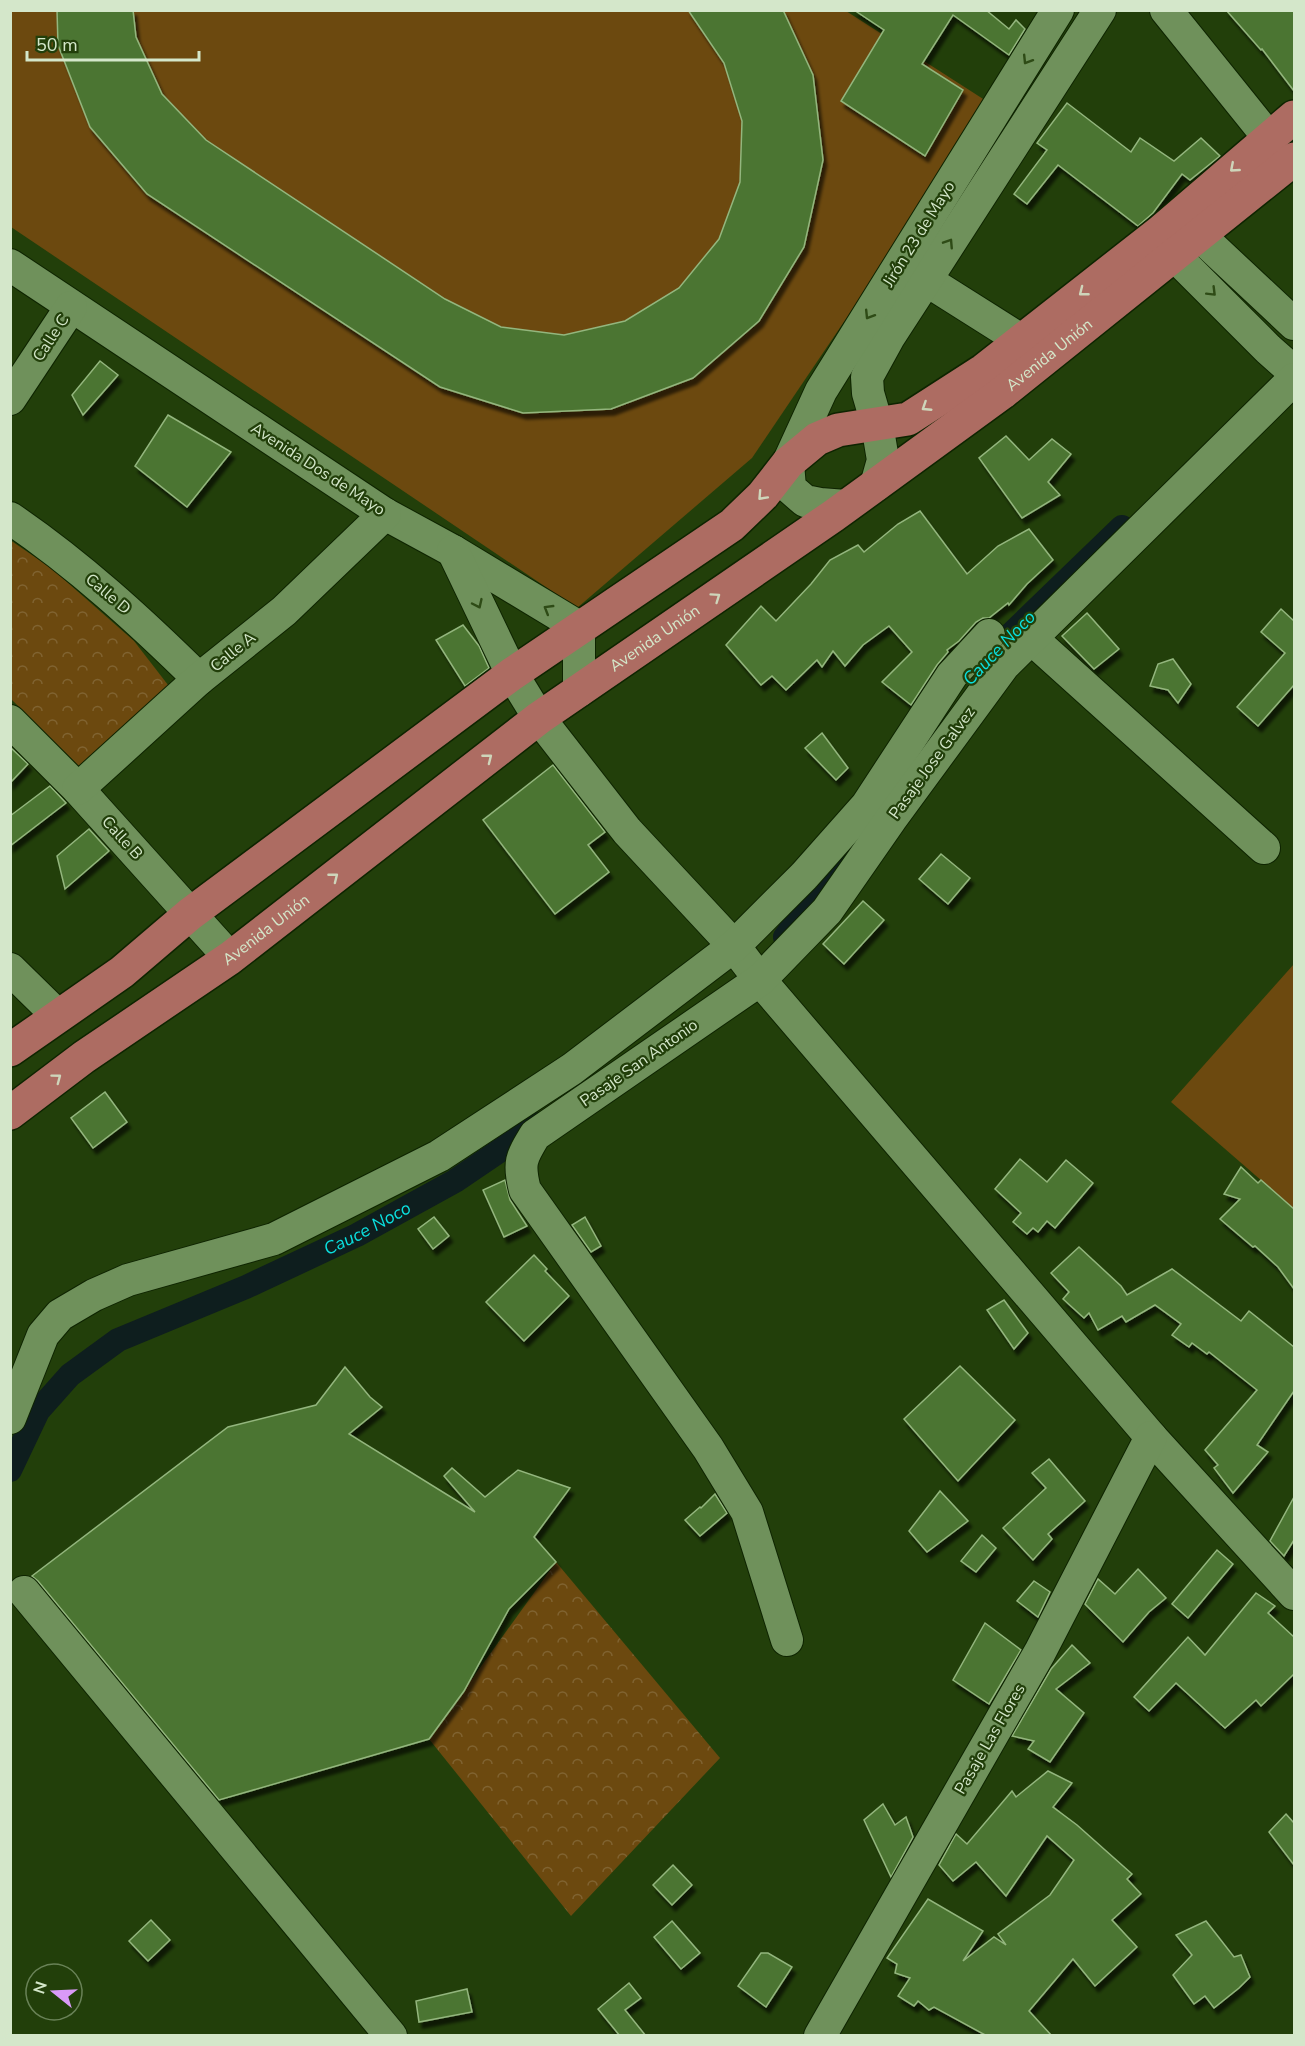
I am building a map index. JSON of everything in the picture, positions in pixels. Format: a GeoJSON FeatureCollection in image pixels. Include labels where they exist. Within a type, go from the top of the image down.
{"type":"FeatureCollection","features":[{"type":"Feature","properties":{"kind":"main road","name":"Avenida Unión"},"geometry":{"type":"LineString","coordinates":[[10,1113],[84,1057],[231,958],[539,718],[876,485],[1002,393],[1179,235],[1269,138],[1294,117]]}},
{"type":"Feature","properties":{"kind":"main road","name":"Avenida Unión"},"geometry":{"type":"LineString","coordinates":[[10,1050],[122,972],[190,914],[512,674],[732,525],[763,495],[788,463],[817,439],[838,430],[908,419],[984,370],[1021,340],[1294,159]]}},
{"type":"Feature","properties":{"kind":"street","name":"Jirón 23 de Mayo"},"geometry":{"type":"LineString","coordinates":[[788,463],[821,391],[1058,10]]}},
{"type":"Feature","properties":{"kind":"street","name":"Jirón 23 de Mayo"},"geometry":{"type":"LineString","coordinates":[[877,424],[868,393],[867,376],[1100,10]]}},
{"type":"Feature","properties":{"kind":"street"},"geometry":{"type":"LineString","coordinates":[[1166,10],[1269,138]]}},
{"type":"Feature","properties":{"kind":"street"},"geometry":{"type":"LineString","coordinates":[[1179,235],[1294,324]]}},
{"type":"Feature","properties":{"kind":"street"},"geometry":{"type":"LineString","coordinates":[[1179,235],[1269,349],[1294,372]]}},
{"type":"Feature","properties":{"kind":"street","name":"Avenida Dos de Mayo"},"geometry":{"type":"LineString","coordinates":[[10,265],[385,514],[453,551],[579,627]]}},
{"type":"Feature","properties":{"kind":"street"},"geometry":{"type":"LineString","coordinates":[[926,280],[1021,340]]}},
{"type":"Feature","properties":{"kind":"street","name":"Calle C"},"geometry":{"type":"LineString","coordinates":[[10,399],[71,307]]}},
{"type":"Feature","properties":{"kind":"street","name":"Pasaje Jose Galvez"},"geometry":{"type":"LineString","coordinates":[[760,980],[827,911],[1004,665],[1294,379]]}},
{"type":"Feature","properties":{"kind":"street"},"geometry":{"type":"LineString","coordinates":[[876,485],[883,460],[877,424]]}},
{"type":"Feature","properties":{"kind":"street"},"geometry":{"type":"LineString","coordinates":[[788,463],[790,488],[805,501],[846,506]]}},
{"type":"Feature","properties":{"kind":"street","name":"Calle A"},"geometry":{"type":"LineString","coordinates":[[78,789],[199,679],[284,611],[385,514]]}},
{"type":"Feature","properties":{"kind":"street","name":"Calle D"},"geometry":{"type":"LineString","coordinates":[[10,518],[51,545],[142,623],[199,679]]}},
{"type":"Feature","properties":{"kind":"street"},"geometry":{"type":"LineString","coordinates":[[453,551],[512,674],[539,718],[627,831],[734,946],[760,980],[1151,1437],[1294,1594]]}},
{"type":"Feature","properties":{"kind":"street"},"geometry":{"type":"LineString","coordinates":[[579,627],[579,692]]}},
{"type":"Feature","properties":{"kind":"street"},"geometry":{"type":"LineString","coordinates":[[10,1418],[43,1335],[60,1315],[128,1280],[274,1239],[439,1156],[572,1070],[734,946],[804,876],[867,805],[952,675],[989,635]]}},
{"type":"Feature","properties":{"kind":"street"},"geometry":{"type":"LineString","coordinates":[[1031,638],[1264,848]]}},
{"type":"Feature","properties":{"kind":"street","name":"Calle B"},"geometry":{"type":"LineString","coordinates":[[10,721],[78,789],[231,958]]}},
{"type":"Feature","properties":{"kind":"street"},"geometry":{"type":"LineString","coordinates":[[10,969],[58,1016]]}},
{"type":"Feature","properties":{"kind":"street","name":"Pasaje San Antonio"},"geometry":{"type":"LineString","coordinates":[[760,980],[536,1135],[524,1152],[520,1170],[525,1190],[708,1448],[747,1512],[787,1640]]}},
{"type":"Feature","properties":{"kind":"street","name":"Pasaje Las Flores"},"geometry":{"type":"LineString","coordinates":[[820,2036],[1040,1652],[1151,1437]]}},
{"type":"Feature","properties":{"kind":"street"},"geometry":{"type":"LineString","coordinates":[[24,1592],[391,2036]]}},
{"type":"Feature","properties":{"kind":"green space"},"geometry":{"type":"Polygon","coordinates":[[[10,11],[846,11],[991,104],[752,458],[577,608],[11,227],[10,11]]]}},
{"type":"Feature","properties":{"kind":"green space"},"geometry":{"type":"Polygon","coordinates":[[[10,540],[51,568],[134,641],[175,694],[86,773],[11,699],[10,540]]]}},
{"type":"Feature","properties":{"kind":"green space"},"geometry":{"type":"Polygon","coordinates":[[[1294,964],[1294,1209],[1171,1102],[1294,964]]]}},
{"type":"Feature","properties":{"kind":"green space"},"geometry":{"type":"Polygon","coordinates":[[[556,1562],[720,1758],[571,1916],[429,1739],[556,1562]]]}},
{"type":"Feature","properties":{"kind":"building"},"geometry":{"type":"Polygon","coordinates":[[[57,10],[133,10],[136,37],[162,94],[206,140],[445,299],[501,327],[564,335],[625,321],[679,288],[719,239],[740,182],[742,121],[724,63],[688,10],[783,10],[813,75],[823,160],[804,247],[759,321],[693,378],[611,409],[523,413],[440,387],[147,194],[90,127],[58,45],[57,10]]]}},
{"type":"Feature","properties":{"kind":"building"},"geometry":{"type":"Polygon","coordinates":[[[854,10],[986,10],[1009,29],[1016,20],[1025,29],[1009,55],[953,15],[922,64],[963,90],[925,156],[841,101],[884,30],[854,10]]]}},
{"type":"Feature","properties":{"kind":"building"},"geometry":{"type":"Polygon","coordinates":[[[1226,10],[1294,10],[1294,91],[1262,49],[1226,10]]]}},
{"type":"Feature","properties":{"kind":"building"},"geometry":{"type":"Polygon","coordinates":[[[1067,103],[1131,152],[1140,138],[1174,161],[1201,138],[1220,156],[1190,180],[1182,174],[1153,213],[1138,226],[1058,165],[1027,204],[1014,194],[1047,150],[1037,143],[1067,103]]]}},
{"type":"Feature","properties":{"kind":"building"},"geometry":{"type":"Polygon","coordinates":[[[100,361],[118,375],[83,415],[72,395],[100,361]]]}},
{"type":"Feature","properties":{"kind":"building"},"geometry":{"type":"Polygon","coordinates":[[[168,415],[231,452],[187,507],[135,466],[168,415]]]}},
{"type":"Feature","properties":{"kind":"building"},"geometry":{"type":"Polygon","coordinates":[[[1006,436],[1029,460],[1052,439],[1071,454],[1048,482],[1060,495],[1022,518],[979,458],[1006,436]]]}},
{"type":"Feature","properties":{"kind":"building"},"geometry":{"type":"Polygon","coordinates":[[[920,511],[967,574],[998,546],[1029,529],[1053,560],[1027,584],[1009,605],[1008,603],[989,618],[976,622],[959,641],[947,650],[948,652],[911,705],[882,682],[912,652],[889,626],[863,645],[845,666],[833,651],[822,667],[817,660],[786,690],[772,676],[761,685],[726,645],[761,606],[776,621],[830,560],[858,545],[864,552],[898,524],[920,511]]]}},
{"type":"Feature","properties":{"kind":"building"},"geometry":{"type":"Polygon","coordinates":[[[1281,609],[1294,621],[1294,685],[1258,726],[1237,707],[1285,653],[1261,632],[1281,609]]]}},
{"type":"Feature","properties":{"kind":"building"},"geometry":{"type":"Polygon","coordinates":[[[1087,613],[1119,649],[1094,669],[1062,636],[1087,613]]]}},
{"type":"Feature","properties":{"kind":"building"},"geometry":{"type":"Polygon","coordinates":[[[463,625],[479,646],[489,668],[465,686],[436,640],[463,625]]]}},
{"type":"Feature","properties":{"kind":"building"},"geometry":{"type":"Polygon","coordinates":[[[1173,659],[1191,684],[1178,703],[1168,690],[1150,686],[1158,664],[1173,659]]]}},
{"type":"Feature","properties":{"kind":"building"},"geometry":{"type":"Polygon","coordinates":[[[822,733],[848,768],[836,780],[805,748],[822,733]]]}},
{"type":"Feature","properties":{"kind":"building"},"geometry":{"type":"Polygon","coordinates":[[[10,747],[28,764],[10,783],[10,747]]]}},
{"type":"Feature","properties":{"kind":"building"},"geometry":{"type":"Polygon","coordinates":[[[553,765],[605,832],[588,845],[609,872],[555,914],[483,820],[553,765]]]}},
{"type":"Feature","properties":{"kind":"building"},"geometry":{"type":"Polygon","coordinates":[[[50,786],[66,803],[10,846],[10,816],[50,786]]]}},
{"type":"Feature","properties":{"kind":"building"},"geometry":{"type":"Polygon","coordinates":[[[89,829],[109,851],[65,889],[57,856],[89,829]]]}},
{"type":"Feature","properties":{"kind":"building"},"geometry":{"type":"Polygon","coordinates":[[[941,854],[970,878],[948,904],[919,879],[941,854]]]}},
{"type":"Feature","properties":{"kind":"building"},"geometry":{"type":"Polygon","coordinates":[[[863,901],[884,920],[844,964],[823,944],[863,901]]]}},
{"type":"Feature","properties":{"kind":"building"},"geometry":{"type":"Polygon","coordinates":[[[105,1092],[127,1122],[93,1148],[71,1118],[105,1092]]]}},
{"type":"Feature","properties":{"kind":"building"},"geometry":{"type":"Polygon","coordinates":[[[1020,1159],[1047,1182],[1066,1160],[1093,1183],[1055,1228],[1047,1221],[1038,1232],[1033,1228],[1027,1234],[1013,1222],[1021,1213],[995,1189],[1020,1159]]]}},
{"type":"Feature","properties":{"kind":"building"},"geometry":{"type":"Polygon","coordinates":[[[1241,1167],[1258,1183],[1261,1180],[1294,1209],[1294,1289],[1278,1267],[1220,1219],[1240,1199],[1224,1194],[1241,1167]]]}},
{"type":"Feature","properties":{"kind":"building"},"geometry":{"type":"Polygon","coordinates":[[[505,1180],[510,1200],[527,1226],[504,1237],[483,1190],[505,1180]]]}},
{"type":"Feature","properties":{"kind":"building"},"geometry":{"type":"Polygon","coordinates":[[[434,1217],[449,1236],[433,1249],[418,1229],[434,1217]]]}},
{"type":"Feature","properties":{"kind":"building"},"geometry":{"type":"Polygon","coordinates":[[[585,1217],[601,1246],[591,1252],[572,1225],[585,1217]]]}},
{"type":"Feature","properties":{"kind":"building"},"geometry":{"type":"Polygon","coordinates":[[[1079,1247],[1121,1286],[1127,1295],[1172,1269],[1241,1321],[1249,1311],[1294,1347],[1294,1391],[1257,1445],[1268,1452],[1233,1493],[1214,1468],[1218,1465],[1205,1450],[1257,1390],[1209,1352],[1207,1354],[1192,1343],[1189,1347],[1172,1335],[1181,1324],[1155,1305],[1126,1322],[1122,1316],[1098,1330],[1089,1313],[1084,1318],[1063,1299],[1069,1292],[1051,1273],[1079,1247]]]}},
{"type":"Feature","properties":{"kind":"building"},"geometry":{"type":"Polygon","coordinates":[[[534,1255],[547,1269],[545,1271],[569,1296],[524,1341],[486,1302],[534,1255]]]}},
{"type":"Feature","properties":{"kind":"building"},"geometry":{"type":"Polygon","coordinates":[[[1004,1300],[1028,1333],[1014,1349],[987,1310],[1004,1300]]]}},
{"type":"Feature","properties":{"kind":"building"},"geometry":{"type":"Polygon","coordinates":[[[960,1366],[1015,1420],[958,1481],[904,1419],[960,1366]]]}},
{"type":"Feature","properties":{"kind":"building"},"geometry":{"type":"Polygon","coordinates":[[[345,1367],[370,1397],[382,1407],[349,1434],[475,1512],[444,1476],[452,1468],[485,1497],[518,1470],[570,1488],[534,1537],[556,1562],[509,1609],[464,1691],[429,1739],[219,1800],[32,1576],[228,1427],[316,1405],[345,1367]]]}},
{"type":"Feature","properties":{"kind":"building"},"geometry":{"type":"Polygon","coordinates":[[[1049,1459],[1085,1501],[1048,1534],[1052,1539],[1033,1560],[1003,1528],[1046,1488],[1032,1473],[1049,1459]]]}},
{"type":"Feature","properties":{"kind":"building"},"geometry":{"type":"Polygon","coordinates":[[[940,1491],[968,1521],[927,1552],[909,1531],[940,1491]]]}},
{"type":"Feature","properties":{"kind":"building"},"geometry":{"type":"Polygon","coordinates":[[[715,1494],[727,1513],[700,1536],[685,1520],[715,1494]]]}},
{"type":"Feature","properties":{"kind":"building"},"geometry":{"type":"Polygon","coordinates":[[[1294,1497],[1294,1540],[1284,1556],[1270,1541],[1294,1497]]]}},
{"type":"Feature","properties":{"kind":"building"},"geometry":{"type":"Polygon","coordinates":[[[982,1535],[996,1548],[976,1572],[961,1561],[982,1535]]]}},
{"type":"Feature","properties":{"kind":"building"},"geometry":{"type":"Polygon","coordinates":[[[1217,1550],[1233,1564],[1188,1618],[1172,1604],[1217,1550]]]}},
{"type":"Feature","properties":{"kind":"building"},"geometry":{"type":"Polygon","coordinates":[[[1138,1569],[1166,1598],[1149,1612],[1123,1642],[1085,1604],[1098,1579],[1115,1594],[1138,1569]]]}},
{"type":"Feature","properties":{"kind":"building"},"geometry":{"type":"Polygon","coordinates":[[[1034,1581],[1050,1592],[1038,1617],[1017,1601],[1034,1581]]]}},
{"type":"Feature","properties":{"kind":"building"},"geometry":{"type":"Polygon","coordinates":[[[1256,1593],[1275,1606],[1268,1613],[1294,1637],[1294,1674],[1261,1706],[1256,1700],[1225,1728],[1176,1683],[1149,1711],[1134,1697],[1188,1637],[1205,1655],[1256,1593]]]}},
{"type":"Feature","properties":{"kind":"building"},"geometry":{"type":"Polygon","coordinates":[[[985,1623],[1021,1650],[989,1704],[953,1680],[985,1623]]]}},
{"type":"Feature","properties":{"kind":"building"},"geometry":{"type":"Polygon","coordinates":[[[1072,1645],[1090,1663],[1056,1689],[1084,1713],[1050,1762],[1028,1749],[1034,1741],[1012,1736],[1051,1669],[1072,1645]]]}},
{"type":"Feature","properties":{"kind":"building"},"geometry":{"type":"Polygon","coordinates":[[[1048,1771],[1072,1783],[1053,1807],[1132,1874],[1127,1879],[1141,1894],[1112,1920],[1137,1947],[1095,1986],[1073,1959],[1029,2011],[1052,2036],[987,2036],[934,2007],[929,2010],[918,2001],[914,2006],[898,1996],[910,1978],[895,1973],[897,1964],[887,1958],[928,1899],[983,1931],[963,1961],[994,1937],[1006,1945],[998,1934],[1050,1895],[1074,1860],[1047,1836],[1006,1896],[976,1862],[953,1881],[939,1865],[956,1834],[967,1844],[1012,1791],[1016,1797],[1048,1771]]]}},
{"type":"Feature","properties":{"kind":"building"},"geometry":{"type":"Polygon","coordinates":[[[883,1804],[895,1825],[906,1817],[913,1837],[891,1877],[864,1820],[883,1804]]]}},
{"type":"Feature","properties":{"kind":"building"},"geometry":{"type":"Polygon","coordinates":[[[1286,1814],[1294,1823],[1294,1865],[1269,1832],[1286,1814]]]}},
{"type":"Feature","properties":{"kind":"building"},"geometry":{"type":"Polygon","coordinates":[[[673,1865],[692,1885],[672,1905],[653,1885],[673,1865]]]}},
{"type":"Feature","properties":{"kind":"building"},"geometry":{"type":"Polygon","coordinates":[[[151,1920],[170,1940],[148,1961],[129,1941],[151,1920]]]}},
{"type":"Feature","properties":{"kind":"building"},"geometry":{"type":"Polygon","coordinates":[[[672,1921],[700,1953],[681,1969],[654,1937],[672,1921]]]}},
{"type":"Feature","properties":{"kind":"building"},"geometry":{"type":"Polygon","coordinates":[[[1206,1921],[1234,1957],[1241,1955],[1250,1977],[1214,2008],[1205,1996],[1194,2004],[1173,1975],[1192,1955],[1176,1935],[1206,1921]]]}},
{"type":"Feature","properties":{"kind":"building"},"geometry":{"type":"Polygon","coordinates":[[[761,1953],[768,1953],[792,1967],[766,2007],[738,1986],[761,1953]]]}},
{"type":"Feature","properties":{"kind":"building"},"geometry":{"type":"Polygon","coordinates":[[[629,1983],[641,1998],[625,2010],[646,2036],[620,2036],[598,2009],[629,1983]]]}},
{"type":"Feature","properties":{"kind":"building"},"geometry":{"type":"Polygon","coordinates":[[[467,1989],[472,2012],[419,2022],[416,2001],[467,1989]]]}},
{"type":"Feature","properties":{"kind":"waterway","name":"Cauce Noco"},"geometry":{"type":"LineString","coordinates":[[981,663],[1122,527]]}},
{"type":"Feature","properties":{"kind":"waterway","name":"Cauce Noco"},"geometry":{"type":"LineString","coordinates":[[785,937],[860,837]]}},
{"type":"Feature","properties":{"kind":"waterway","name":"Cauce Noco"},"geometry":{"type":"LineString","coordinates":[[10,1470],[38,1411],[70,1375],[118,1340],[246,1287],[357,1235],[455,1181],[539,1124]]}}]}
